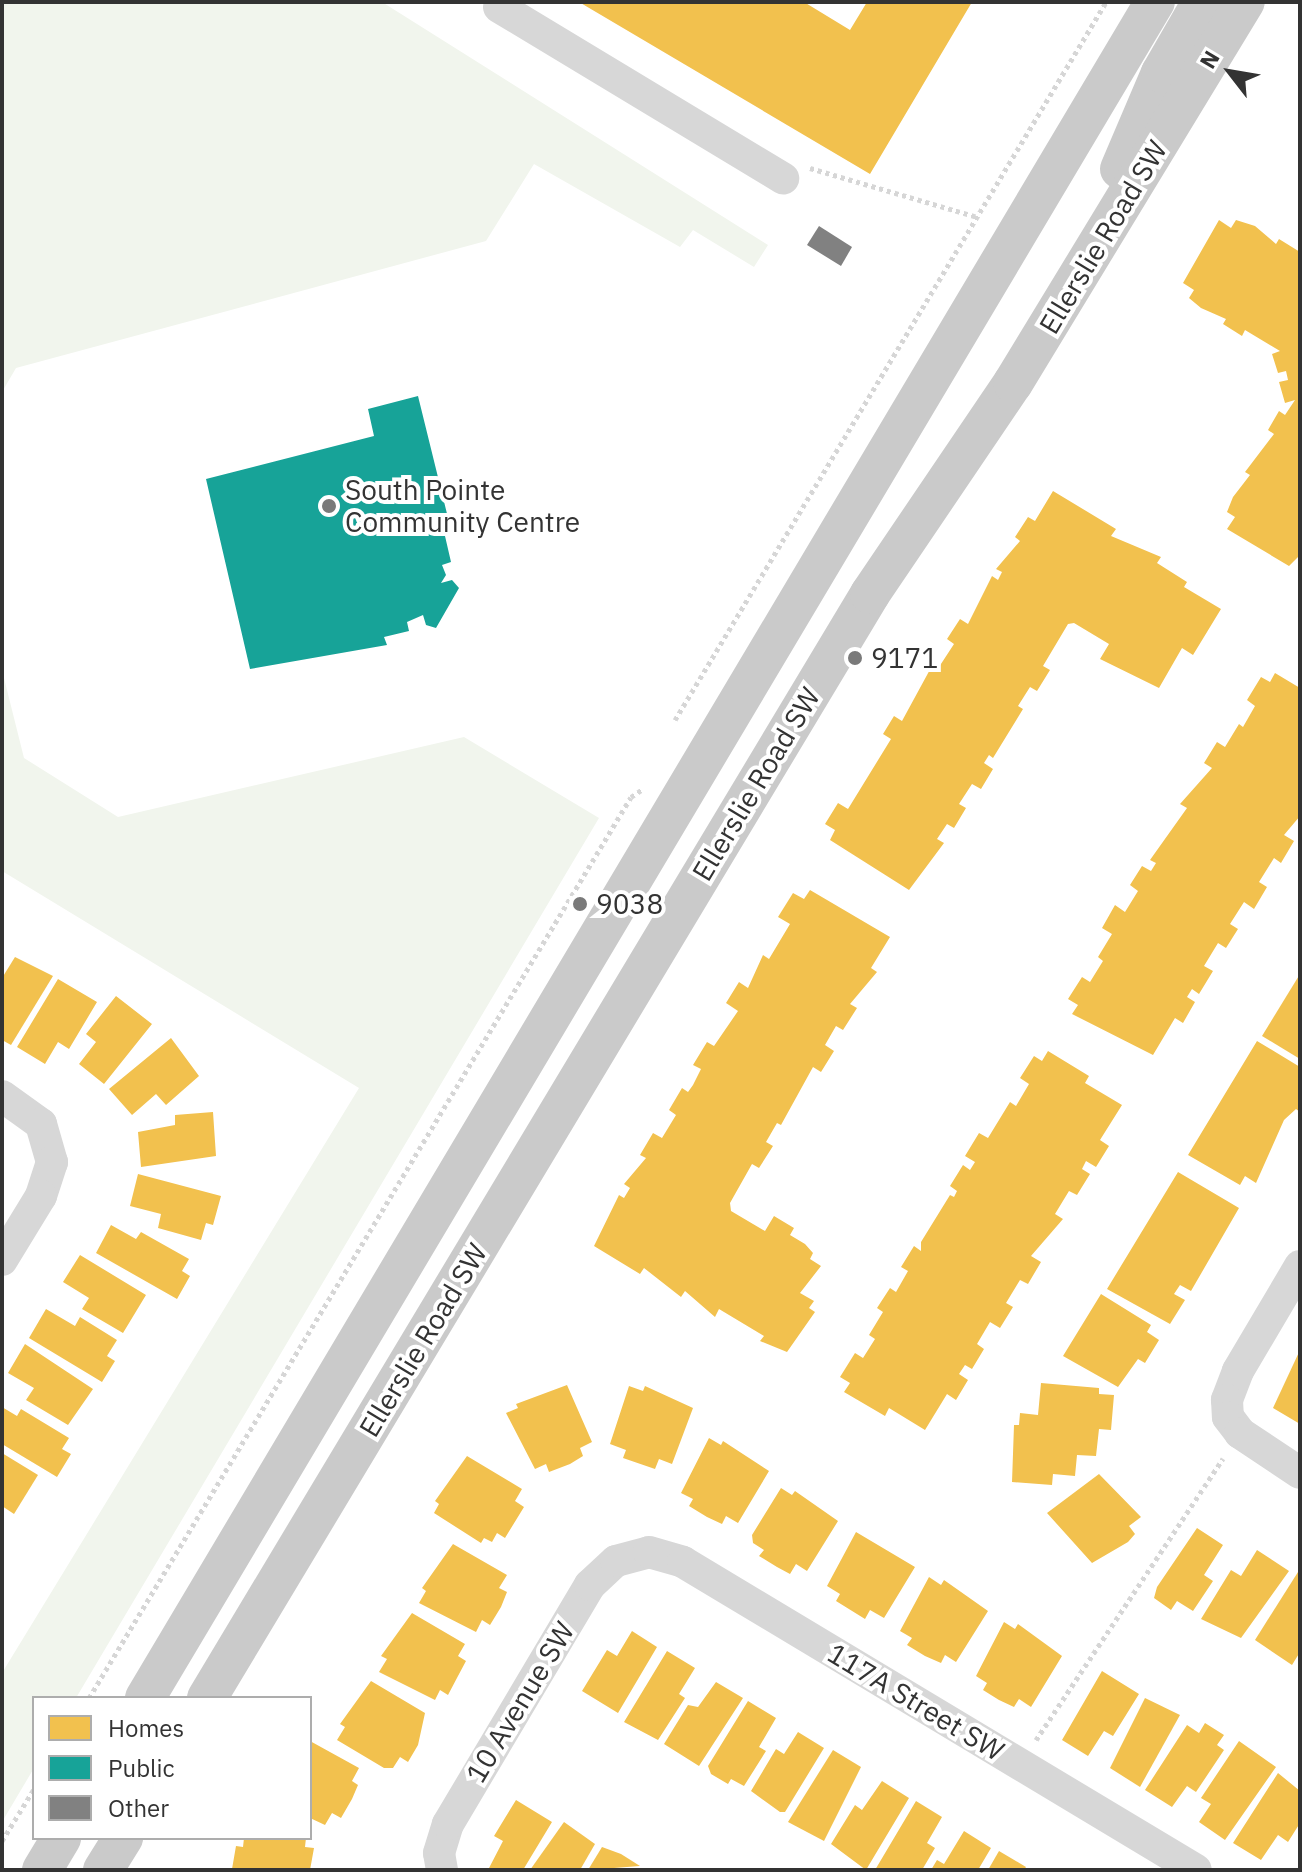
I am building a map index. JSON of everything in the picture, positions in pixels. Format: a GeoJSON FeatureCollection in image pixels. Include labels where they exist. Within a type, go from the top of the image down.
{"type":"FeatureCollection","features":[{"type":"Feature","properties":{"kind":"main road","name":"Ellerslie Road SW"},"geometry":{"type":"LineString","coordinates":[[146,1696],[1155,2]]}},
{"type":"Feature","properties":{"kind":"main road"},"geometry":{"type":"LineString","coordinates":[[1060,308],[1161,73],[1202,2]]}},
{"type":"Feature","properties":{"kind":"main road","name":"Ellerslie Road SW"},"geometry":{"type":"LineString","coordinates":[[208,1696],[870,594],[1060,308],[1245,2]]}},
{"type":"Feature","properties":{"kind":"main road"},"geometry":{"type":"LineString","coordinates":[[42,1870],[60,1840]]}},
{"type":"Feature","properties":{"kind":"main road"},"geometry":{"type":"LineString","coordinates":[[103,1870],[122,1840]]}},
{"type":"Feature","properties":{"kind":"street"},"geometry":{"type":"LineString","coordinates":[[497,4],[783,178]]}},
{"type":"Feature","properties":{"kind":"street"},"geometry":{"type":"LineString","coordinates":[[2,1096],[41,1124],[52,1162],[41,1196],[2,1260]]}},
{"type":"Feature","properties":{"kind":"street"},"geometry":{"type":"LineString","coordinates":[[1300,1266],[1238,1371],[1227,1400],[1234,1425],[1300,1473]]}},
{"type":"Feature","properties":{"kind":"street","name":"117A Street SW"},"geometry":{"type":"LineString","coordinates":[[630,1553],[649,1552],[683,1562],[1196,1870]]}},
{"type":"Feature","properties":{"kind":"street","name":"10 Avenue SW"},"geometry":{"type":"LineString","coordinates":[[442,1870],[442,1837],[455,1811],[590,1585],[603,1570],[630,1553]]}},
{"type":"Feature","properties":{"kind":"path"},"geometry":{"type":"LineString","coordinates":[[675,720],[1106,2]]}},
{"type":"Feature","properties":{"kind":"path"},"geometry":{"type":"LineString","coordinates":[[750,158],[841,175],[978,217]]}},
{"type":"Feature","properties":{"kind":"path"},"geometry":{"type":"LineString","coordinates":[[90,1696],[631,797],[643,789]]}},
{"type":"Feature","properties":{"kind":"path"},"geometry":{"type":"LineString","coordinates":[[1020,1765],[1234,1425]]}},
{"type":"Feature","properties":{"kind":"path"},"geometry":{"type":"LineString","coordinates":[[2,1841],[32,1792]]}},
{"type":"Feature","properties":{"kind":"shaded area"},"geometry":{"type":"Polygon","coordinates":[[[2,2],[382,2],[768,245],[754,267],[693,230],[680,247],[534,164],[486,241],[16,368],[2,392],[2,2]]]}},
{"type":"Feature","properties":{"kind":"shaded area"},"geometry":{"type":"Polygon","coordinates":[[[2,670],[24,758],[118,817],[464,737],[599,818],[77,1696],[32,1696],[32,1771],[2,1822],[2,1673],[359,1088],[2,871],[2,670]]]}},
{"type":"Feature","properties":{"kind":"building: Homes"},"geometry":{"type":"Polygon","coordinates":[[[579,2],[804,2],[850,30],[867,2],[972,2],[870,174],[579,2]]]}},
{"type":"Feature","properties":{"kind":"building: Homes"},"geometry":{"type":"Polygon","coordinates":[[[1219,220],[1231,228],[1236,220],[1255,226],[1276,244],[1279,239],[1300,252],[1300,555],[1289,566],[1227,529],[1235,517],[1227,512],[1233,497],[1250,475],[1245,472],[1274,434],[1268,430],[1279,411],[1285,415],[1295,400],[1285,403],[1279,382],[1288,380],[1286,371],[1278,373],[1272,354],[1280,351],[1245,330],[1242,336],[1223,324],[1226,319],[1201,308],[1189,298],[1194,290],[1183,283],[1219,220]]]}},
{"type":"Feature","properties":{"kind":"building: Homes"},"geometry":{"type":"Polygon","coordinates":[[[1053,491],[1116,529],[1111,536],[1161,557],[1157,563],[1187,582],[1184,587],[1221,609],[1193,655],[1182,648],[1159,688],[1100,659],[1109,644],[1074,623],[1068,624],[1043,666],[1050,670],[1037,691],[1030,687],[1018,706],[1023,709],[993,758],[989,755],[984,763],[993,769],[981,789],[972,784],[959,804],[966,808],[954,828],[947,824],[937,839],[944,843],[909,890],[830,840],[835,830],[825,824],[838,803],[848,809],[891,739],[883,734],[894,716],[902,721],[933,664],[939,667],[954,644],[947,639],[960,619],[968,624],[992,576],[998,580],[1002,572],[996,569],[1020,541],[1015,537],[1028,517],[1035,521],[1053,491]]]}},
{"type":"Feature","properties":{"kind":"building: Homes"},"geometry":{"type":"Polygon","coordinates":[[[1275,673],[1300,688],[1300,816],[1284,835],[1294,841],[1281,863],[1274,858],[1259,882],[1267,887],[1254,909],[1244,902],[1230,924],[1238,929],[1226,948],[1218,943],[1204,966],[1213,971],[1199,994],[1192,989],[1187,997],[1195,1002],[1183,1023],[1175,1018],[1153,1055],[1072,1014],[1078,1005],[1068,999],[1082,977],[1090,982],[1103,961],[1098,957],[1112,934],[1102,928],[1115,905],[1125,912],[1138,891],[1130,885],[1142,866],[1151,871],[1156,863],[1150,860],[1187,808],[1180,804],[1212,768],[1204,763],[1217,742],[1225,747],[1239,724],[1243,727],[1255,706],[1247,700],[1261,677],[1270,682],[1275,673]]]}},
{"type":"Feature","properties":{"kind":"building: Homes"},"geometry":{"type":"Polygon","coordinates":[[[810,890],[890,937],[871,968],[877,972],[850,1004],[857,1008],[843,1030],[836,1026],[825,1045],[834,1051],[821,1072],[813,1067],[781,1125],[777,1123],[766,1142],[773,1146],[759,1168],[752,1164],[730,1203],[731,1211],[765,1231],[774,1216],[794,1228],[790,1235],[805,1244],[813,1253],[810,1259],[821,1266],[800,1293],[814,1301],[809,1308],[815,1312],[787,1352],[760,1341],[764,1336],[719,1309],[715,1317],[685,1291],[681,1297],[644,1268],[640,1274],[594,1246],[619,1195],[624,1198],[630,1188],[624,1184],[646,1158],[640,1155],[653,1133],[662,1138],[676,1115],[669,1110],[682,1088],[688,1092],[693,1085],[701,1069],[693,1065],[707,1042],[714,1046],[738,1011],[726,1003],[739,982],[748,988],[763,955],[769,959],[790,924],[778,917],[793,893],[804,899],[810,890]]]}},
{"type":"Feature","properties":{"kind":"building: Homes"},"geometry":{"type":"Polygon","coordinates":[[[15,957],[53,976],[11,1045],[2,1040],[2,978],[15,957]]]}},
{"type":"Feature","properties":{"kind":"building: Homes"},"geometry":{"type":"Polygon","coordinates":[[[1300,974],[1300,1059],[1262,1036],[1300,974]]]}},
{"type":"Feature","properties":{"kind":"building: Homes"},"geometry":{"type":"Polygon","coordinates":[[[58,979],[97,1002],[69,1049],[58,1042],[45,1064],[17,1047],[58,979]]]}},
{"type":"Feature","properties":{"kind":"building: Homes"},"geometry":{"type":"Polygon","coordinates":[[[116,996],[152,1024],[104,1084],[79,1064],[96,1042],[86,1034],[116,996]]]}},
{"type":"Feature","properties":{"kind":"building: Homes"},"geometry":{"type":"Polygon","coordinates":[[[171,1038],[199,1076],[166,1105],[156,1094],[132,1115],[109,1089],[171,1038]]]}},
{"type":"Feature","properties":{"kind":"building: Homes"},"geometry":{"type":"Polygon","coordinates":[[[1257,1041],[1300,1067],[1300,1112],[1296,1109],[1284,1120],[1256,1183],[1245,1176],[1240,1185],[1188,1155],[1257,1041]]]}},
{"type":"Feature","properties":{"kind":"building: Homes"},"geometry":{"type":"Polygon","coordinates":[[[1048,1051],[1089,1076],[1085,1083],[1122,1105],[1100,1140],[1109,1146],[1096,1167],[1086,1161],[1082,1169],[1090,1174],[1077,1195],[1069,1191],[1055,1214],[1063,1219],[1031,1256],[1041,1262],[1028,1284],[1020,1280],[1006,1303],[1013,1307],[1000,1328],[990,1322],[977,1344],[984,1349],[972,1369],[965,1365],[959,1374],[968,1380],[956,1400],[947,1394],[925,1430],[889,1408],[885,1416],[844,1392],[850,1383],[840,1377],[855,1353],[863,1358],[875,1339],[869,1335],[883,1312],[877,1308],[890,1288],[896,1292],[908,1271],[901,1267],[914,1246],[921,1251],[921,1242],[950,1195],[954,1197],[957,1191],[950,1186],[963,1165],[970,1170],[975,1162],[965,1156],[979,1133],[988,1138],[1010,1102],[1016,1106],[1029,1084],[1020,1078],[1034,1056],[1042,1061],[1048,1051]]]}},
{"type":"Feature","properties":{"kind":"building: Homes"},"geometry":{"type":"Polygon","coordinates":[[[213,1112],[216,1156],[141,1167],[138,1132],[175,1125],[175,1115],[213,1112]]]}},
{"type":"Feature","properties":{"kind":"building: Homes"},"geometry":{"type":"Polygon","coordinates":[[[1178,1172],[1239,1208],[1191,1291],[1180,1285],[1174,1294],[1185,1300],[1170,1324],[1107,1289],[1178,1172]]]}},
{"type":"Feature","properties":{"kind":"building: Homes"},"geometry":{"type":"Polygon","coordinates":[[[138,1174],[221,1196],[213,1225],[206,1223],[201,1240],[158,1228],[161,1214],[130,1206],[138,1174]]]}},
{"type":"Feature","properties":{"kind":"building: Homes"},"geometry":{"type":"Polygon","coordinates":[[[111,1225],[136,1239],[141,1232],[189,1259],[182,1271],[190,1276],[177,1299],[96,1253],[111,1225]]]}},
{"type":"Feature","properties":{"kind":"building: Homes"},"geometry":{"type":"Polygon","coordinates":[[[80,1255],[146,1295],[123,1333],[82,1309],[89,1298],[63,1282],[80,1255]]]}},
{"type":"Feature","properties":{"kind":"building: Homes"},"geometry":{"type":"Polygon","coordinates":[[[1101,1294],[1151,1325],[1147,1332],[1159,1340],[1145,1363],[1138,1359],[1118,1387],[1063,1356],[1101,1294]]]}},
{"type":"Feature","properties":{"kind":"building: Homes"},"geometry":{"type":"Polygon","coordinates":[[[46,1309],[75,1326],[80,1317],[117,1340],[107,1356],[115,1361],[102,1382],[29,1338],[46,1309]]]}},
{"type":"Feature","properties":{"kind":"building: Homes"},"geometry":{"type":"Polygon","coordinates":[[[25,1344],[93,1389],[68,1425],[26,1400],[34,1388],[8,1373],[25,1344]]]}},
{"type":"Feature","properties":{"kind":"building: Homes"},"geometry":{"type":"Polygon","coordinates":[[[1300,1350],[1300,1424],[1273,1408],[1300,1350]]]}},
{"type":"Feature","properties":{"kind":"building: Homes"},"geometry":{"type":"Polygon","coordinates":[[[1041,1383],[1099,1388],[1099,1394],[1114,1395],[1111,1430],[1099,1429],[1096,1456],[1077,1455],[1075,1476],[1053,1474],[1052,1485],[1012,1482],[1014,1425],[1019,1425],[1020,1413],[1038,1415],[1041,1383]]]}},
{"type":"Feature","properties":{"kind":"building: Homes"},"geometry":{"type":"Polygon","coordinates":[[[567,1385],[592,1442],[580,1448],[583,1456],[570,1464],[549,1472],[546,1464],[535,1469],[506,1413],[518,1408],[516,1404],[567,1385]]]}},
{"type":"Feature","properties":{"kind":"building: Homes"},"geometry":{"type":"Polygon","coordinates":[[[629,1386],[643,1391],[645,1386],[693,1408],[672,1464],[659,1459],[655,1469],[623,1458],[626,1450],[610,1444],[629,1386]]]}},
{"type":"Feature","properties":{"kind":"building: Homes"},"geometry":{"type":"Polygon","coordinates":[[[2,1407],[17,1416],[21,1409],[69,1438],[62,1449],[71,1454],[57,1477],[2,1444],[2,1407]]]}},
{"type":"Feature","properties":{"kind":"building: Homes"},"geometry":{"type":"Polygon","coordinates":[[[709,1438],[721,1445],[723,1441],[769,1471],[738,1523],[726,1516],[722,1524],[707,1517],[689,1506],[693,1499],[681,1493],[709,1438]]]}},
{"type":"Feature","properties":{"kind":"building: Homes"},"geometry":{"type":"Polygon","coordinates":[[[2,1453],[38,1475],[14,1514],[2,1506],[2,1453]]]}},
{"type":"Feature","properties":{"kind":"building: Homes"},"geometry":{"type":"Polygon","coordinates":[[[467,1456],[522,1489],[515,1501],[524,1507],[505,1538],[497,1533],[492,1542],[484,1538],[481,1543],[434,1513],[439,1504],[435,1501],[467,1456]]]}},
{"type":"Feature","properties":{"kind":"building: Homes"},"geometry":{"type":"Polygon","coordinates":[[[1099,1474],[1141,1517],[1129,1526],[1135,1534],[1128,1542],[1092,1563],[1047,1513],[1099,1474]]]}},
{"type":"Feature","properties":{"kind":"building: Homes"},"geometry":{"type":"Polygon","coordinates":[[[781,1488],[792,1495],[795,1491],[838,1521],[807,1571],[796,1564],[790,1574],[759,1556],[764,1550],[753,1543],[752,1535],[781,1488]]]}},
{"type":"Feature","properties":{"kind":"building: Homes"},"geometry":{"type":"Polygon","coordinates":[[[1197,1528],[1223,1545],[1204,1575],[1213,1581],[1193,1611],[1177,1601],[1171,1610],[1154,1598],[1157,1587],[1197,1528]]]}},
{"type":"Feature","properties":{"kind":"building: Homes"},"geometry":{"type":"Polygon","coordinates":[[[856,1532],[915,1567],[884,1618],[870,1610],[865,1619],[836,1601],[840,1594],[827,1586],[856,1532]]]}},
{"type":"Feature","properties":{"kind":"building: Homes"},"geometry":{"type":"Polygon","coordinates":[[[453,1544],[507,1575],[499,1588],[507,1592],[501,1607],[490,1625],[482,1620],[476,1632],[419,1603],[426,1591],[422,1588],[453,1544]]]}},
{"type":"Feature","properties":{"kind":"building: Homes"},"geometry":{"type":"Polygon","coordinates":[[[1257,1550],[1289,1571],[1241,1638],[1201,1619],[1231,1570],[1241,1576],[1257,1550]]]}},
{"type":"Feature","properties":{"kind":"building: Homes"},"geometry":{"type":"Polygon","coordinates":[[[1298,1572],[1300,1652],[1292,1665],[1255,1640],[1298,1572]]]}},
{"type":"Feature","properties":{"kind":"building: Homes"},"geometry":{"type":"Polygon","coordinates":[[[929,1577],[941,1585],[944,1580],[988,1611],[956,1662],[945,1655],[941,1663],[925,1656],[907,1645],[912,1638],[900,1631],[929,1577]]]}},
{"type":"Feature","properties":{"kind":"building: Homes"},"geometry":{"type":"Polygon","coordinates":[[[412,1613],[465,1644],[458,1656],[466,1661],[448,1695],[440,1690],[435,1700],[379,1672],[387,1659],[381,1656],[412,1613]]]}},
{"type":"Feature","properties":{"kind":"building: Homes"},"geometry":{"type":"Polygon","coordinates":[[[1004,1622],[1015,1629],[1018,1624],[1062,1656],[1031,1707],[1019,1699],[1014,1707],[999,1700],[983,1690],[987,1683],[976,1676],[1004,1622]]]}},
{"type":"Feature","properties":{"kind":"building: Homes"},"geometry":{"type":"Polygon","coordinates":[[[632,1631],[657,1647],[618,1713],[582,1691],[607,1650],[617,1656],[632,1631]]]}},
{"type":"Feature","properties":{"kind":"building: Homes"},"geometry":{"type":"Polygon","coordinates":[[[667,1651],[695,1668],[679,1694],[685,1698],[658,1740],[624,1722],[667,1651]]]}},
{"type":"Feature","properties":{"kind":"building: Homes"},"geometry":{"type":"Polygon","coordinates":[[[1102,1671],[1139,1694],[1113,1736],[1104,1731],[1088,1756],[1062,1740],[1102,1671]]]}},
{"type":"Feature","properties":{"kind":"building: Homes"},"geometry":{"type":"Polygon","coordinates":[[[371,1681],[425,1713],[418,1745],[408,1762],[400,1757],[393,1768],[384,1768],[337,1740],[345,1727],[340,1724],[371,1681]]]}},
{"type":"Feature","properties":{"kind":"building: Homes"},"geometry":{"type":"Polygon","coordinates":[[[716,1682],[743,1698],[699,1766],[664,1744],[688,1705],[698,1707],[716,1682]]]}},
{"type":"Feature","properties":{"kind":"building: Homes"},"geometry":{"type":"Polygon","coordinates":[[[1145,1698],[1180,1715],[1140,1787],[1110,1768],[1145,1698]]]}},
{"type":"Feature","properties":{"kind":"building: Homes"},"geometry":{"type":"Polygon","coordinates":[[[748,1701],[776,1718],[759,1747],[766,1751],[744,1786],[731,1779],[728,1784],[711,1774],[708,1766],[748,1701]]]}},
{"type":"Feature","properties":{"kind":"building: Homes"},"geometry":{"type":"Polygon","coordinates":[[[1205,1723],[1224,1735],[1217,1745],[1224,1750],[1196,1792],[1187,1786],[1172,1807],[1145,1790],[1187,1725],[1199,1733],[1205,1723]]]}},
{"type":"Feature","properties":{"kind":"building: Homes"},"geometry":{"type":"Polygon","coordinates":[[[798,1732],[824,1748],[785,1812],[780,1812],[751,1791],[776,1749],[784,1754],[798,1732]]]}},
{"type":"Feature","properties":{"kind":"building: Homes"},"geometry":{"type":"Polygon","coordinates":[[[1239,1741],[1276,1767],[1225,1840],[1199,1822],[1211,1804],[1201,1798],[1239,1741]]]}},
{"type":"Feature","properties":{"kind":"building: Homes"},"geometry":{"type":"Polygon","coordinates":[[[312,1742],[359,1768],[352,1781],[358,1785],[341,1818],[332,1813],[325,1825],[312,1819],[312,1742]]]}},
{"type":"Feature","properties":{"kind":"building: Homes"},"geometry":{"type":"Polygon","coordinates":[[[833,1750],[861,1767],[824,1841],[788,1822],[833,1750]]]}},
{"type":"Feature","properties":{"kind":"building: Homes"},"geometry":{"type":"Polygon","coordinates":[[[1278,1773],[1300,1791],[1300,1823],[1288,1842],[1278,1835],[1261,1860],[1233,1843],[1278,1773]]]}},
{"type":"Feature","properties":{"kind":"building: Homes"},"geometry":{"type":"Polygon","coordinates":[[[882,1781],[909,1798],[866,1870],[831,1844],[855,1805],[862,1810],[882,1781]]]}},
{"type":"Feature","properties":{"kind":"building: Homes"},"geometry":{"type":"Polygon","coordinates":[[[516,1800],[552,1822],[523,1870],[488,1870],[503,1841],[494,1836],[516,1800]]]}},
{"type":"Feature","properties":{"kind":"building: Homes"},"geometry":{"type":"Polygon","coordinates":[[[916,1801],[942,1817],[927,1843],[935,1848],[922,1870],[875,1870],[916,1801]]]}},
{"type":"Feature","properties":{"kind":"building: Homes"},"geometry":{"type":"Polygon","coordinates":[[[564,1822],[595,1844],[580,1870],[530,1870],[564,1822]]]}},
{"type":"Feature","properties":{"kind":"building: Homes"},"geometry":{"type":"Polygon","coordinates":[[[964,1831],[991,1848],[978,1870],[931,1870],[937,1860],[944,1864],[964,1831]]]}},
{"type":"Feature","properties":{"kind":"building: Homes"},"geometry":{"type":"Polygon","coordinates":[[[244,1840],[306,1840],[305,1847],[314,1848],[310,1870],[232,1869],[236,1846],[243,1847],[244,1840]]]}},
{"type":"Feature","properties":{"kind":"building: Homes"},"geometry":{"type":"Polygon","coordinates":[[[602,1847],[621,1854],[640,1866],[588,1870],[602,1847]]]}},
{"type":"Feature","properties":{"kind":"building: Homes"},"geometry":{"type":"Polygon","coordinates":[[[999,1851],[1026,1867],[1024,1870],[988,1870],[999,1851]]]}},
{"type":"Feature","properties":{"kind":"building: Public","name":"South Pointe Community Centre"},"geometry":{"type":"Polygon","coordinates":[[[418,396],[452,534],[445,536],[451,562],[442,565],[446,575],[441,583],[452,580],[459,588],[436,628],[426,625],[423,615],[407,622],[409,631],[384,637],[387,645],[250,669],[206,479],[374,436],[368,409],[418,396]]]}},
{"type":"Feature","properties":{"kind":"building: Other"},"geometry":{"type":"Polygon","coordinates":[[[819,226],[852,247],[841,266],[807,245],[819,226]]]}},
{"type":"Feature","properties":{"kind":"place","name":"South Pointe Community Centre"},"geometry":{"type":"Point","coordinates":[329,506]}},
{"type":"Feature","properties":{"kind":"place","name":"9171"},"geometry":{"type":"Point","coordinates":[855,658]}},
{"type":"Feature","properties":{"kind":"place","name":"9038"},"geometry":{"type":"Point","coordinates":[580,904]}}]}
